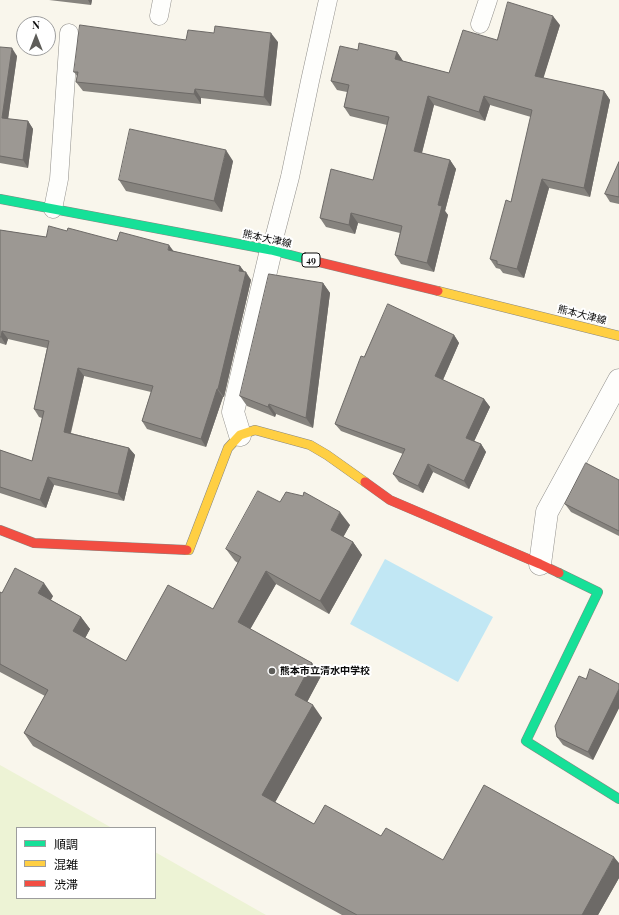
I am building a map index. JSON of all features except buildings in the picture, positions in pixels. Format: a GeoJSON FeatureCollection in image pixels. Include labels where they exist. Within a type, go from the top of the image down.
{"type":"FeatureCollection","features":[{"type":"Feature","properties":{"kind":"street","name":"熊本大津線"},"geometry":{"type":"LineString","coordinates":[[0,200],[271,250],[619,336]]}},
{"type":"Feature","properties":{"kind":"street"},"geometry":{"type":"LineString","coordinates":[[240,434],[233,412],[271,250]]}},
{"type":"Feature","properties":{"kind":"street"},"geometry":{"type":"LineString","coordinates":[[540,564],[547,512],[619,380]]}},
{"type":"Feature","properties":{"kind":"street"},"geometry":{"type":"LineString","coordinates":[[0,530],[34,543],[189,550],[228,448],[240,434],[255,430],[310,445],[327,455],[390,500],[540,564],[598,592],[526,741],[619,799]]}},
{"type":"Feature","properties":{"kind":"lane"},"geometry":{"type":"LineString","coordinates":[[271,250],[290,177],[328,0]]}},
{"type":"Feature","properties":{"kind":"lane"},"geometry":{"type":"LineString","coordinates":[[480,24],[488,0]]}},
{"type":"Feature","properties":{"kind":"lane"},"geometry":{"type":"LineString","coordinates":[[53,209],[58,179],[69,33]]}},
{"type":"Feature","properties":{"kind":"green space"},"geometry":{"type":"Polygon","coordinates":[[[0,765],[110,827],[16,827],[16,899],[156,899],[156,853],[266,915],[0,915],[0,765]]]}},
{"type":"Feature","properties":{"kind":"water"},"geometry":{"type":"Polygon","coordinates":[[[385,559],[493,617],[458,682],[350,624],[385,559]]]}},
{"type":"Feature","properties":{"kind":"traffic: fast"},"geometry":{"type":"LineString","coordinates":[[0,199],[271,250],[306,259]]}},
{"type":"Feature","properties":{"kind":"traffic: fast"},"geometry":{"type":"LineString","coordinates":[[559,573],[598,592],[526,741],[619,799]]}},
{"type":"Feature","properties":{"kind":"traffic: slow"},"geometry":{"type":"LineString","coordinates":[[438,291],[619,336]]}},
{"type":"Feature","properties":{"kind":"traffic: slow"},"geometry":{"type":"LineString","coordinates":[[187,550],[189,550],[228,448],[240,435],[255,430],[310,445],[365,482]]}},
{"type":"Feature","properties":{"kind":"traffic: jam"},"geometry":{"type":"LineString","coordinates":[[306,259],[438,291]]}},
{"type":"Feature","properties":{"kind":"traffic: jam"},"geometry":{"type":"LineString","coordinates":[[365,482],[390,500],[559,573]]}},
{"type":"Feature","properties":{"kind":"traffic: jam"},"geometry":{"type":"LineString","coordinates":[[0,530],[34,543],[187,550]]}},
{"type":"Feature","properties":{"kind":"place","name":"熊本市立清水中学校"},"geometry":{"type":"Point","coordinates":[272,671]}}]}
